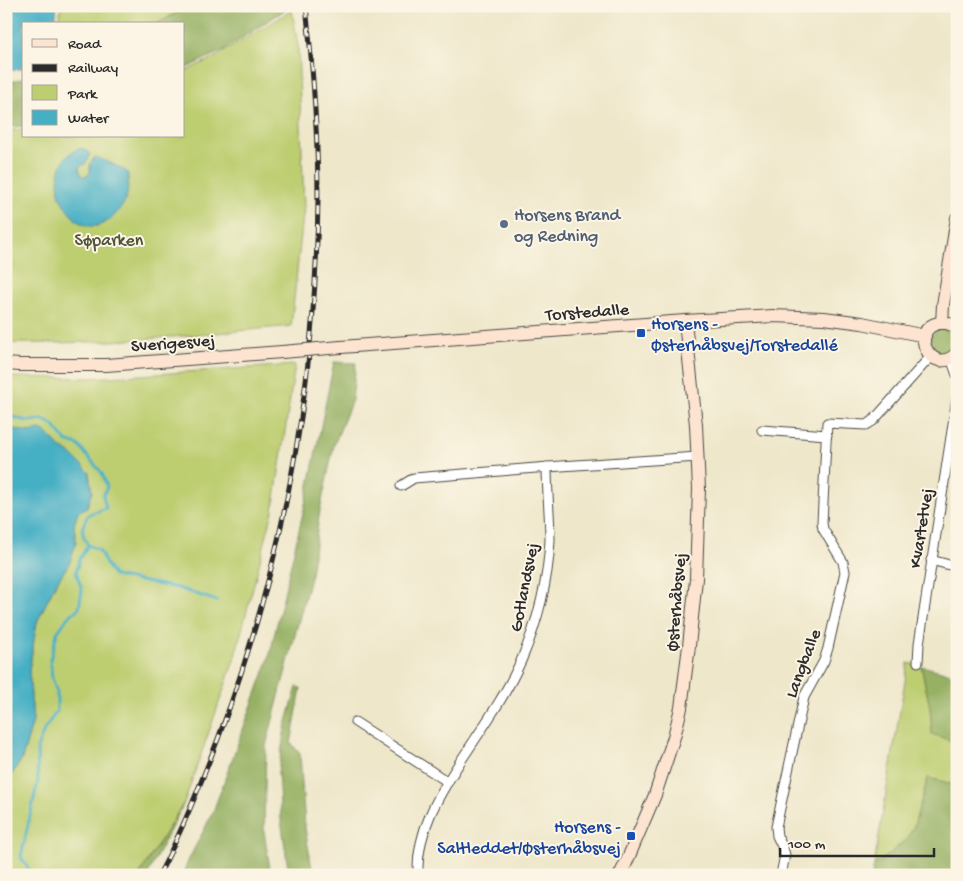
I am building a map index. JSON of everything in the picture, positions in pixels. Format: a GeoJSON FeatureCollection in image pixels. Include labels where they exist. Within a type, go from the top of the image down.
{"type":"FeatureCollection","features":[{"type":"Feature","properties":{"kind":"street"},"geometry":{"type":"LineString","coordinates":[[942,322],[957,218]]}},
{"type":"Feature","properties":{"kind":"street","name":"Torstedalle"},"geometry":{"type":"LineString","coordinates":[[341,347],[773,316],[808,317],[862,323],[925,336]]}},
{"type":"Feature","properties":{"kind":"street","name":"Østerhåbsvej"},"geometry":{"type":"LineString","coordinates":[[620,875],[655,795],[674,737],[681,708],[696,579],[699,489],[696,425],[685,321]]}},
{"type":"Feature","properties":{"kind":"street"},"geometry":{"type":"LineString","coordinates":[[957,329],[942,322],[931,326],[925,336],[925,348],[931,356],[940,360],[954,356],[957,375]]}},
{"type":"Feature","properties":{"kind":"street","name":"Sverigesvej"},"geometry":{"type":"LineString","coordinates":[[6,364],[106,365],[341,347]]}},
{"type":"Feature","properties":{"kind":"street"},"geometry":{"type":"LineString","coordinates":[[762,430],[827,435],[827,423],[866,424],[873,421],[931,356]]}},
{"type":"Feature","properties":{"kind":"street","name":"Kvartetvej"},"geometry":{"type":"LineString","coordinates":[[918,662],[918,644],[931,560],[953,445],[957,398]]}},
{"type":"Feature","properties":{"kind":"street","name":"Langballe"},"geometry":{"type":"LineString","coordinates":[[781,875],[785,855],[776,836],[776,827],[804,697],[824,661],[845,572],[843,562],[823,529],[822,523],[827,435]]}},
{"type":"Feature","properties":{"kind":"street"},"geometry":{"type":"LineString","coordinates":[[401,486],[414,478],[547,467],[698,458]]}},
{"type":"Feature","properties":{"kind":"street","name":"Gotlandsvej"},"geometry":{"type":"LineString","coordinates":[[418,875],[422,837],[434,806],[511,683],[531,637],[540,602],[550,540],[547,467]]}},
{"type":"Feature","properties":{"kind":"street"},"geometry":{"type":"LineString","coordinates":[[931,560],[957,567]]}},
{"type":"Feature","properties":{"kind":"street"},"geometry":{"type":"LineString","coordinates":[[355,722],[448,782]]}},
{"type":"Feature","properties":{"kind":"green space"},"geometry":{"type":"Polygon","coordinates":[[[61,6],[190,6],[160,22],[58,22],[61,6]]]}},
{"type":"Feature","properties":{"kind":"green space"},"geometry":{"type":"Polygon","coordinates":[[[190,6],[291,6],[224,50],[185,69],[185,22],[160,22],[190,6]]]}},
{"type":"Feature","properties":{"kind":"green space","name":"Søparken"},"geometry":{"type":"Polygon","coordinates":[[[292,10],[298,46],[304,207],[291,326],[113,341],[6,343],[6,131],[22,129],[22,138],[185,138],[185,72],[219,55],[292,10]]]}},
{"type":"Feature","properties":{"kind":"green space"},"geometry":{"type":"Polygon","coordinates":[[[22,79],[22,126],[6,127],[6,83],[22,79]]]}},
{"type":"Feature","properties":{"kind":"green space"},"geometry":{"type":"Polygon","coordinates":[[[940,329],[945,329],[952,333],[956,341],[951,352],[943,355],[931,349],[930,342],[933,333],[940,329]]]}},
{"type":"Feature","properties":{"kind":"green space"},"geometry":{"type":"Polygon","coordinates":[[[334,362],[356,363],[352,400],[334,445],[320,510],[311,574],[266,746],[264,832],[271,875],[182,875],[213,812],[269,658],[306,500],[334,362]]]}},
{"type":"Feature","properties":{"kind":"green space"},"geometry":{"type":"Polygon","coordinates":[[[295,365],[273,511],[234,660],[184,803],[139,875],[6,875],[6,783],[22,759],[33,721],[29,670],[37,622],[55,585],[70,562],[76,543],[74,525],[78,512],[87,507],[71,454],[59,447],[47,433],[40,430],[28,432],[6,427],[6,377],[93,378],[295,365]]]}},
{"type":"Feature","properties":{"kind":"green space"},"geometry":{"type":"Polygon","coordinates":[[[908,663],[921,666],[931,720],[949,740],[957,739],[957,785],[928,778],[913,829],[906,839],[889,855],[874,865],[908,663]]]}},
{"type":"Feature","properties":{"kind":"green space"},"geometry":{"type":"Polygon","coordinates":[[[921,666],[957,675],[957,739],[949,740],[932,734],[930,707],[921,666]]]}},
{"type":"Feature","properties":{"kind":"green space"},"geometry":{"type":"Polygon","coordinates":[[[297,687],[301,688],[291,743],[300,754],[305,828],[313,875],[289,875],[281,820],[278,772],[285,728],[297,687]]]}},
{"type":"Feature","properties":{"kind":"green space"},"geometry":{"type":"Polygon","coordinates":[[[928,778],[957,785],[957,854],[951,875],[872,875],[874,865],[889,855],[906,839],[913,829],[928,778]]]}},
{"type":"Feature","properties":{"kind":"green space"},"geometry":{"type":"Polygon","coordinates":[[[184,803],[147,875],[139,875],[184,803]]]}},
{"type":"Feature","properties":{"kind":"water"},"geometry":{"type":"Polygon","coordinates":[[[6,6],[57,6],[55,22],[22,22],[22,68],[6,72],[6,6]]]}},
{"type":"Feature","properties":{"kind":"water"},"geometry":{"type":"Polygon","coordinates":[[[83,148],[90,154],[86,163],[79,168],[82,176],[87,176],[90,172],[90,163],[95,157],[107,161],[128,174],[127,196],[124,203],[110,220],[96,226],[83,224],[77,220],[71,215],[60,197],[58,182],[64,160],[75,150],[83,148]]]}},
{"type":"Feature","properties":{"kind":"water"},"geometry":{"type":"Polygon","coordinates":[[[6,427],[28,432],[40,430],[47,433],[59,447],[71,454],[89,472],[92,492],[87,507],[78,512],[74,525],[76,543],[70,562],[55,585],[37,622],[29,670],[33,721],[22,759],[6,783],[6,427]]]}},
{"type":"Feature","properties":{"kind":"waterway"},"geometry":{"type":"LineString","coordinates":[[6,415],[27,421],[44,420],[53,425],[66,441],[78,445],[102,473],[107,487],[103,496],[106,508],[89,514],[82,529],[88,545],[79,560],[76,572],[82,590],[79,608],[68,617],[57,633],[50,660],[52,678],[57,692],[57,711],[45,728],[37,748],[38,781],[21,857],[34,875]]}},
{"type":"Feature","properties":{"kind":"waterway"},"geometry":{"type":"LineString","coordinates":[[88,545],[99,550],[114,576],[178,588],[217,601]]}},
{"type":"Feature","properties":{"kind":"railway"},"geometry":{"type":"LineString","coordinates":[[159,875],[197,791],[241,674],[261,608],[278,541],[292,473],[303,406],[316,268],[317,150],[315,102],[306,6]]}},
{"type":"Feature","properties":{"kind":"place","name":"Horsens Brand og Redning"},"geometry":{"type":"Point","coordinates":[504,224]}},
{"type":"Feature","properties":{"kind":"place","name":"Horsens - Østerhåbsvej/Torstedallé"},"geometry":{"type":"Point","coordinates":[641,333]}},
{"type":"Feature","properties":{"kind":"place","name":"Horsens - Saltleddet/Østerhåbsvej"},"geometry":{"type":"Point","coordinates":[631,836]}}]}
